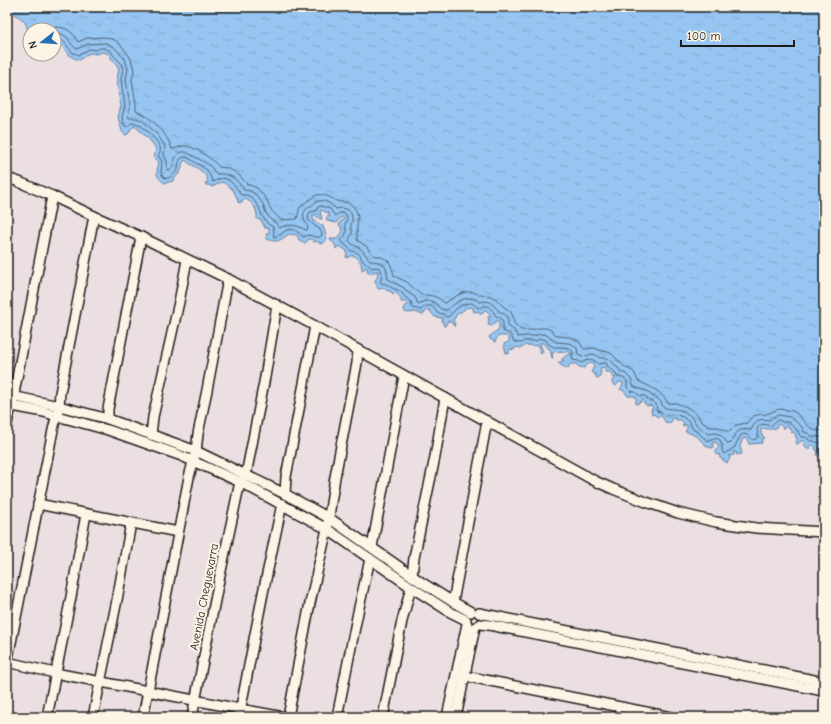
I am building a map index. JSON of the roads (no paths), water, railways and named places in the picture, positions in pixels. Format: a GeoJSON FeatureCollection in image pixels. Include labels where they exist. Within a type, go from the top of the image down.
{"type":"FeatureCollection","features":[{"type":"Feature","properties":{"kind":"street"},"geometry":{"type":"LineString","coordinates":[[7,178],[52,196],[228,279],[612,489],[678,513],[697,518],[756,528],[824,532]]}},
{"type":"Feature","properties":{"kind":"street"},"geometry":{"type":"LineString","coordinates":[[7,423],[9,405],[11,395],[15,388],[52,196]]}},
{"type":"Feature","properties":{"kind":"street"},"geometry":{"type":"LineString","coordinates":[[94,216],[60,393],[59,406],[7,662],[196,700],[239,713],[284,717]]}},
{"type":"Feature","properties":{"kind":"street"},"geometry":{"type":"LineString","coordinates":[[108,419],[108,409],[141,237]]}},
{"type":"Feature","properties":{"kind":"street"},"geometry":{"type":"LineString","coordinates":[[151,435],[153,417],[187,260]]}},
{"type":"Feature","properties":{"kind":"street"},"geometry":{"type":"LineString","coordinates":[[143,717],[178,532],[208,390],[228,279]]}},
{"type":"Feature","properties":{"kind":"street","name":"Avenida Cheguevarra"},"geometry":{"type":"LineString","coordinates":[[192,717],[218,585],[265,377],[277,306]]}},
{"type":"Feature","properties":{"kind":"street"},"geometry":{"type":"LineString","coordinates":[[285,494],[286,477],[315,326]]}},
{"type":"Feature","properties":{"kind":"street"},"geometry":{"type":"LineString","coordinates":[[288,717],[310,603],[327,529],[329,508],[358,350]]}},
{"type":"Feature","properties":{"kind":"street"},"geometry":{"type":"LineString","coordinates":[[372,547],[404,376]]}},
{"type":"Feature","properties":{"kind":"street"},"geometry":{"type":"LineString","coordinates":[[11,395],[108,419],[196,451],[243,478],[282,504],[327,529],[450,612],[489,625],[824,691]]}},
{"type":"Feature","properties":{"kind":"street"},"geometry":{"type":"LineString","coordinates":[[412,576],[414,558],[435,456],[445,398]]}},
{"type":"Feature","properties":{"kind":"street"},"geometry":{"type":"LineString","coordinates":[[9,405],[44,412],[108,430],[285,494],[329,518],[412,576],[453,602],[473,620],[824,682]]}},
{"type":"Feature","properties":{"kind":"street"},"geometry":{"type":"LineString","coordinates":[[453,602],[487,421]]}},
{"type":"Feature","properties":{"kind":"street"},"geometry":{"type":"LineString","coordinates":[[38,504],[178,532]]}},
{"type":"Feature","properties":{"kind":"street"},"geometry":{"type":"LineString","coordinates":[[239,713],[282,504]]}},
{"type":"Feature","properties":{"kind":"street"},"geometry":{"type":"LineString","coordinates":[[47,717],[86,514]]}},
{"type":"Feature","properties":{"kind":"street"},"geometry":{"type":"LineString","coordinates":[[93,717],[131,523]]}},
{"type":"Feature","properties":{"kind":"street"},"geometry":{"type":"LineString","coordinates":[[338,717],[358,612],[370,559]]}},
{"type":"Feature","properties":{"kind":"street"},"geometry":{"type":"LineString","coordinates":[[383,717],[402,621],[411,587]]}},
{"type":"Feature","properties":{"kind":"street"},"geometry":{"type":"LineString","coordinates":[[456,717],[465,676],[473,620]]}},
{"type":"Feature","properties":{"kind":"street"},"geometry":{"type":"LineString","coordinates":[[447,717],[473,620]]}},
{"type":"Feature","properties":{"kind":"street"},"geometry":{"type":"LineString","coordinates":[[465,676],[671,717]]}},
{"type":"Feature","properties":{"kind":"water"},"geometry":{"type":"Polygon","coordinates":[[[7,7],[824,7],[824,446],[822,445],[819,448],[823,455],[817,456],[818,452],[815,449],[816,447],[813,445],[810,446],[810,449],[808,450],[804,445],[805,441],[801,441],[797,444],[796,442],[798,439],[796,438],[795,433],[791,433],[791,430],[787,426],[783,428],[779,424],[774,429],[761,429],[761,434],[765,438],[762,440],[762,443],[749,444],[747,439],[743,438],[740,446],[742,454],[737,455],[736,452],[734,452],[734,455],[729,456],[730,459],[727,463],[720,458],[719,454],[716,455],[715,451],[719,447],[716,442],[713,442],[713,448],[710,448],[696,436],[685,431],[687,429],[687,425],[682,426],[684,423],[681,420],[676,420],[673,418],[670,423],[665,422],[662,416],[657,417],[654,414],[652,415],[651,410],[653,407],[650,405],[647,406],[643,399],[641,402],[636,404],[636,397],[628,396],[620,389],[623,385],[622,382],[619,382],[616,386],[612,383],[612,381],[616,378],[612,377],[610,372],[605,372],[605,367],[600,368],[601,373],[598,379],[595,374],[591,372],[594,367],[593,363],[588,364],[584,368],[579,367],[576,364],[570,364],[568,369],[560,365],[558,362],[562,362],[562,359],[567,355],[573,354],[567,351],[564,353],[561,351],[555,351],[552,358],[550,349],[543,343],[540,343],[543,351],[541,354],[539,346],[526,345],[521,348],[516,347],[514,350],[509,350],[509,354],[506,353],[504,344],[509,342],[509,338],[507,336],[498,336],[495,342],[490,339],[489,337],[499,329],[499,321],[496,321],[492,326],[488,325],[488,317],[491,315],[486,310],[480,314],[478,311],[474,312],[473,308],[471,307],[465,308],[453,319],[455,326],[450,321],[444,326],[442,321],[443,317],[435,317],[429,310],[426,310],[423,315],[415,312],[405,312],[404,308],[408,304],[406,302],[401,302],[399,295],[395,293],[393,294],[385,288],[378,289],[375,280],[378,277],[378,271],[375,271],[373,274],[368,273],[367,268],[362,270],[358,258],[350,256],[347,258],[346,250],[339,246],[336,249],[335,244],[330,239],[337,239],[342,233],[339,225],[344,219],[342,217],[336,223],[327,221],[327,217],[330,216],[328,213],[321,210],[322,219],[312,215],[314,221],[323,226],[327,238],[324,243],[320,244],[317,241],[314,242],[309,239],[305,243],[299,240],[297,235],[289,234],[277,241],[267,239],[267,233],[270,232],[268,228],[265,228],[261,220],[257,219],[256,210],[250,202],[245,199],[239,203],[233,190],[222,182],[212,187],[206,185],[205,183],[208,182],[205,174],[185,160],[179,174],[173,181],[165,183],[159,179],[157,169],[159,162],[154,157],[156,149],[151,142],[134,126],[128,134],[125,135],[122,131],[118,117],[121,106],[117,78],[119,69],[109,54],[102,52],[97,54],[90,53],[85,55],[80,60],[71,57],[66,52],[62,44],[62,22],[25,22],[17,15],[7,11],[7,7]]]}}]}
